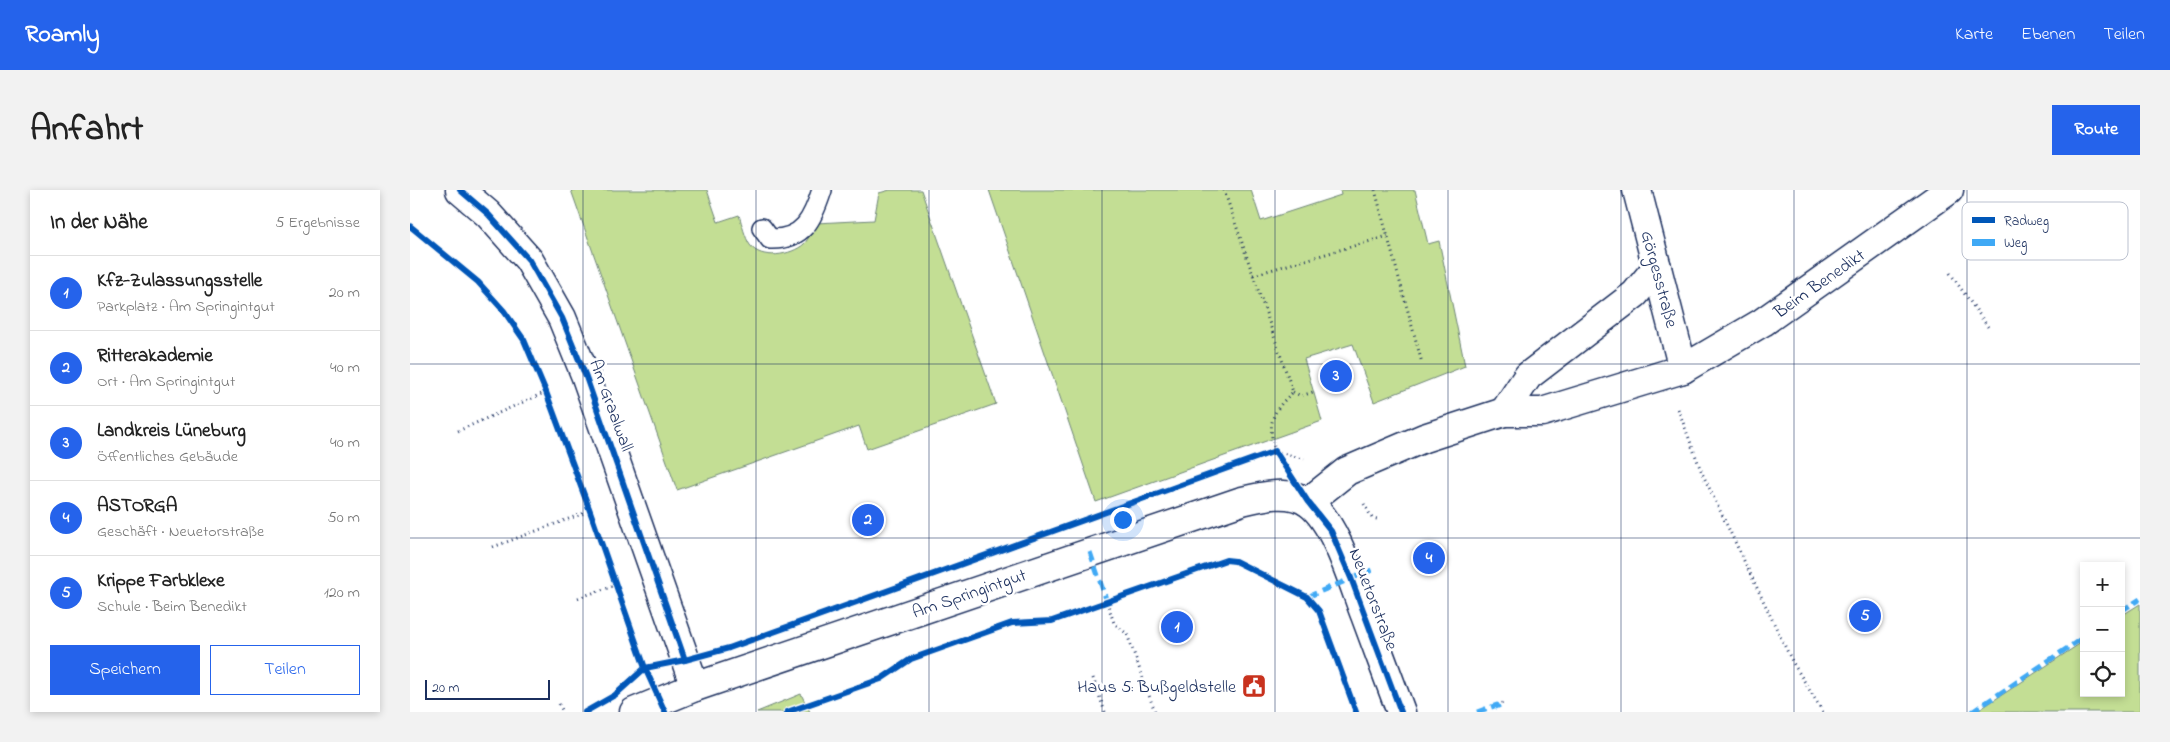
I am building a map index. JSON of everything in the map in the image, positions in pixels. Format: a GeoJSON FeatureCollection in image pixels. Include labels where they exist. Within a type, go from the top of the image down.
{"type":"FeatureCollection","features":[{"type":"Feature","properties":{"kind":"main road","name":"Am Graalwall"},"geometry":{"type":"LineString","coordinates":[[460,190],[488,214],[529,260],[562,318],[590,386],[695,687]]}},
{"type":"Feature","properties":{"kind":"main road","name":"Görgesstraße"},"geometry":{"type":"LineString","coordinates":[[1637,190],[1683,369]]}},
{"type":"Feature","properties":{"kind":"main road","name":"Beim Benedikt"},"geometry":{"type":"LineString","coordinates":[[1683,369],[1764,322],[1949,190]]}},
{"type":"Feature","properties":{"kind":"main road"},"geometry":{"type":"LineString","coordinates":[[1504,412],[1528,376],[1635,294],[1657,267]]}},
{"type":"Feature","properties":{"kind":"main road"},"geometry":{"type":"LineString","coordinates":[[1308,502],[1347,471],[1424,438],[1504,412],[1542,412],[1683,369]]}},
{"type":"Feature","properties":{"kind":"main road","name":"Am Springintgut"},"geometry":{"type":"LineString","coordinates":[[634,712],[695,687],[1242,501],[1268,494],[1289,496],[1308,502]]}},
{"type":"Feature","properties":{"kind":"main road","name":"Neuetorstraße"},"geometry":{"type":"LineString","coordinates":[[1308,502],[1331,531],[1401,712]]}},
{"type":"Feature","properties":{"kind":"lane"},"geometry":{"type":"LineString","coordinates":[[762,228],[770,238],[781,239],[802,231],[814,214],[822,190]]}},
{"type":"Feature","properties":{"kind":"path"},"geometry":{"type":"LineString","coordinates":[[1224,190],[1293,392],[1302,396],[1316,391]]}},
{"type":"Feature","properties":{"kind":"path"},"geometry":{"type":"LineString","coordinates":[[1375,190],[1422,363]]}},
{"type":"Feature","properties":{"kind":"path"},"geometry":{"type":"LineString","coordinates":[[1253,275],[1388,236]]}},
{"type":"Feature","properties":{"kind":"path"},"geometry":{"type":"LineString","coordinates":[[1950,273],[1988,327]]}},
{"type":"Feature","properties":{"kind":"path"},"geometry":{"type":"LineString","coordinates":[[458,430],[546,392]]}},
{"type":"Feature","properties":{"kind":"path"},"geometry":{"type":"LineString","coordinates":[[1275,451],[1270,434],[1272,416],[1293,392]]}},
{"type":"Feature","properties":{"kind":"path"},"geometry":{"type":"LineString","coordinates":[[1680,416],[1702,473],[1793,663],[1823,712]]}},
{"type":"Feature","properties":{"kind":"path"},"geometry":{"type":"LineString","coordinates":[[493,547],[590,511]]}},
{"type":"Feature","properties":{"kind":"path"},"geometry":{"type":"LineString","coordinates":[[578,598],[616,585]]}},
{"type":"Feature","properties":{"kind":"path"},"geometry":{"type":"LineString","coordinates":[[1108,602],[1114,623],[1127,634],[1155,712]]}},
{"type":"Feature","properties":{"kind":"path"},"geometry":{"type":"LineString","coordinates":[[1092,678],[1105,712]]}},
{"type":"Feature","properties":{"kind":"path"},"geometry":{"type":"LineString","coordinates":[[1497,705],[1503,703]]}},
{"type":"Feature","properties":{"kind":"path"},"geometry":{"type":"LineString","coordinates":[[559,704],[563,712]]}},
{"type":"Feature","properties":{"kind":"green space"},"geometry":{"type":"Polygon","coordinates":[[[571,190],[707,190],[718,222],[739,215],[750,245],[761,253],[777,255],[792,251],[804,244],[816,223],[874,220],[879,193],[890,190],[921,190],[996,404],[867,449],[859,426],[677,490],[571,190]]]}},
{"type":"Feature","properties":{"kind":"green space"},"geometry":{"type":"Polygon","coordinates":[[[989,190],[1251,190],[1261,221],[1341,195],[1340,190],[1415,190],[1428,244],[1439,241],[1465,366],[1374,402],[1353,344],[1304,359],[1322,421],[1096,502],[989,190]]]}},
{"type":"Feature","properties":{"kind":"green space"},"geometry":{"type":"Polygon","coordinates":[[[2140,604],[2140,712],[1976,712],[2080,644],[2080,697],[2125,697],[2125,613],[2140,604]]]}},
{"type":"Feature","properties":{"kind":"green space"},"geometry":{"type":"Polygon","coordinates":[[[801,694],[810,712],[757,712],[801,694]]]}},
{"type":"Feature","properties":{"kind":"marked path"},"geometry":{"type":"LineString","coordinates":[[1090,552],[1107,602]]}},
{"type":"Feature","properties":{"kind":"marked path"},"geometry":{"type":"LineString","coordinates":[[1307,597],[1372,570]]}},
{"type":"Feature","properties":{"kind":"marked path"},"geometry":{"type":"LineString","coordinates":[[2125,608],[2140,599]]}},
{"type":"Feature","properties":{"kind":"marked path"},"geometry":{"type":"LineString","coordinates":[[1972,712],[2080,640]]}},
{"type":"Feature","properties":{"kind":"marked path"},"geometry":{"type":"LineString","coordinates":[[1477,712],[1497,705],[1500,712]]}},
{"type":"Feature","properties":{"kind":"cycle path"},"geometry":{"type":"LineString","coordinates":[[460,190],[488,214],[529,260],[562,318],[586,377],[685,660]]}},
{"type":"Feature","properties":{"kind":"cycle path"},"geometry":{"type":"LineString","coordinates":[[410,226],[478,282],[504,311],[524,340],[546,392],[590,511],[645,668],[665,712]]}},
{"type":"Feature","properties":{"kind":"cycle path"},"geometry":{"type":"LineString","coordinates":[[585,712],[615,695],[645,668],[729,648],[1275,451],[1308,502],[1331,531],[1351,578],[1401,712]]}},
{"type":"Feature","properties":{"kind":"cycle path"},"geometry":{"type":"LineString","coordinates":[[787,712],[881,679],[911,659],[1012,623],[1052,621],[1226,560],[1235,561],[1307,597],[1319,611],[1356,712]]}},
{"type":"Feature","properties":{"kind":"place","name":"Landkreis Lüneburg"},"geometry":{"type":"Point","coordinates":[1336,376]}},
{"type":"Feature","properties":{"kind":"place","name":"Ritterakademie"},"geometry":{"type":"Point","coordinates":[868,520]}},
{"type":"Feature","properties":{"kind":"place","name":"ASTORGA"},"geometry":{"type":"Point","coordinates":[1429,558]}},
{"type":"Feature","properties":{"kind":"place","name":"Krippe Farbklexe"},"geometry":{"type":"Point","coordinates":[1865,616]}},
{"type":"Feature","properties":{"kind":"place","name":"Kfz-Zulassungsstelle"},"geometry":{"type":"Point","coordinates":[1177,627]}},
{"type":"Feature","properties":{"kind":"place","name":"Haus 5: Bußgeldstelle"},"geometry":{"type":"Point","coordinates":[1254,686]}}]}
